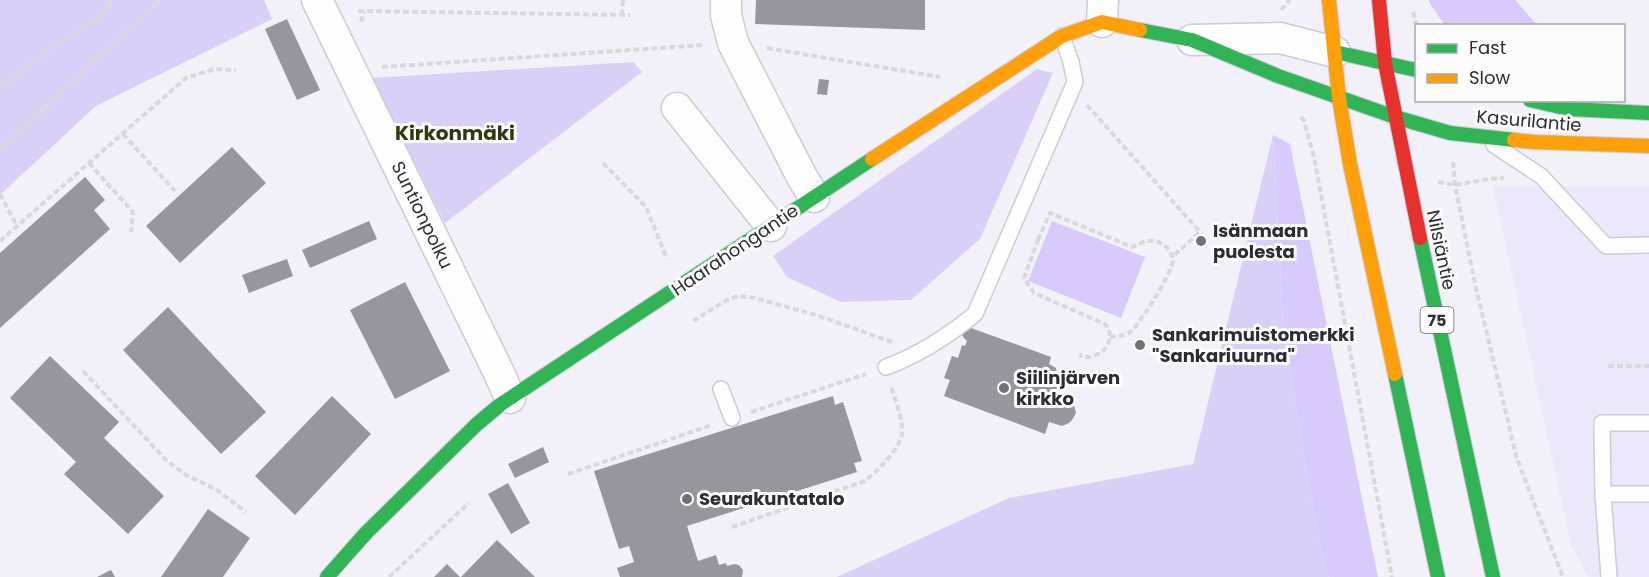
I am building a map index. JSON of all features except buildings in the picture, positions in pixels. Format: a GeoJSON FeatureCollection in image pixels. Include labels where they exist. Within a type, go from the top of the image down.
{"type":"FeatureCollection","features":[{"type":"Feature","properties":{"kind":"street","name":"Suntionpolku"},"geometry":{"type":"LineString","coordinates":[[317,0],[510,398]]}},
{"type":"Feature","properties":{"kind":"street"},"geometry":{"type":"LineString","coordinates":[[1329,0],[1339,98],[1350,164],[1438,577]]}},
{"type":"Feature","properties":{"kind":"street","name":"Nilsiäntie"},"geometry":{"type":"LineString","coordinates":[[1379,0],[1385,63],[1395,117],[1493,577]]}},
{"type":"Feature","properties":{"kind":"street","name":"Haarahongantie"},"geometry":{"type":"LineString","coordinates":[[327,577],[366,532],[477,424],[510,398],[814,197],[1102,11],[1192,40],[1278,76],[1339,98]]}},
{"type":"Feature","properties":{"kind":"street"},"geometry":{"type":"LineString","coordinates":[[728,19],[802,177],[814,197]]}},
{"type":"Feature","properties":{"kind":"street","name":"Haarahongantie"},"geometry":{"type":"LineString","coordinates":[[1192,40],[1280,38],[1335,52]]}},
{"type":"Feature","properties":{"kind":"street"},"geometry":{"type":"LineString","coordinates":[[1335,52],[1415,70]]}},
{"type":"Feature","properties":{"kind":"street","name":"Kasurilantie"},"geometry":{"type":"LineString","coordinates":[[1339,98],[1450,133],[1534,142],[1649,146]]}},
{"type":"Feature","properties":{"kind":"street","name":"Kasurilantie"},"geometry":{"type":"LineString","coordinates":[[1539,102],[1569,109],[1649,113]]}},
{"type":"Feature","properties":{"kind":"street"},"geometry":{"type":"LineString","coordinates":[[677,108],[771,226]]}},
{"type":"Feature","properties":{"kind":"street"},"geometry":{"type":"LineString","coordinates":[[1534,142],[1549,122],[1569,109]]}},
{"type":"Feature","properties":{"kind":"lane"},"geometry":{"type":"LineString","coordinates":[[886,367],[921,352],[975,314],[1075,82],[1062,36]]}},
{"type":"Feature","properties":{"kind":"lane"},"geometry":{"type":"LineString","coordinates":[[1480,136],[1541,176],[1606,246],[1649,245]]}},
{"type":"Feature","properties":{"kind":"lane"},"geometry":{"type":"LineString","coordinates":[[1534,142],[1541,176]]}},
{"type":"Feature","properties":{"kind":"lane"},"geometry":{"type":"LineString","coordinates":[[721,389],[732,418]]}},
{"type":"Feature","properties":{"kind":"lane"},"geometry":{"type":"LineString","coordinates":[[1609,577],[1603,494],[1602,423],[1649,423]]}},
{"type":"Feature","properties":{"kind":"lane"},"geometry":{"type":"LineString","coordinates":[[1603,494],[1649,494]]}},
{"type":"Feature","properties":{"kind":"path"},"geometry":{"type":"LineString","coordinates":[[0,87],[101,16],[114,0]]}},
{"type":"Feature","properties":{"kind":"path"},"geometry":{"type":"LineString","coordinates":[[0,150],[161,0]]}},
{"type":"Feature","properties":{"kind":"path"},"geometry":{"type":"LineString","coordinates":[[622,15],[623,0]]}},
{"type":"Feature","properties":{"kind":"path"},"geometry":{"type":"LineString","coordinates":[[1281,10],[1290,0]]}},
{"type":"Feature","properties":{"kind":"path"},"geometry":{"type":"LineString","coordinates":[[358,11],[630,15]]}},
{"type":"Feature","properties":{"kind":"path"},"geometry":{"type":"LineString","coordinates":[[351,69],[728,19],[951,79]]}},
{"type":"Feature","properties":{"kind":"path"},"geometry":{"type":"LineString","coordinates":[[0,241],[186,78],[214,69],[236,70]]}},
{"type":"Feature","properties":{"kind":"path"},"geometry":{"type":"LineString","coordinates":[[1072,89],[1200,232],[1172,257]]}},
{"type":"Feature","properties":{"kind":"path"},"geometry":{"type":"LineString","coordinates":[[1295,111],[1304,121],[1314,157],[1392,577]]}},
{"type":"Feature","properties":{"kind":"path"},"geometry":{"type":"LineString","coordinates":[[123,134],[175,191]]}},
{"type":"Feature","properties":{"kind":"path"},"geometry":{"type":"LineString","coordinates":[[89,163],[133,212],[131,232]]}},
{"type":"Feature","properties":{"kind":"path"},"geometry":{"type":"LineString","coordinates":[[603,163],[645,207],[669,263]]}},
{"type":"Feature","properties":{"kind":"path"},"geometry":{"type":"LineString","coordinates":[[1455,185],[1475,284],[1517,459],[1563,577]]}},
{"type":"Feature","properties":{"kind":"path"},"geometry":{"type":"LineString","coordinates":[[0,194],[17,226]]}},
{"type":"Feature","properties":{"kind":"path"},"geometry":{"type":"LineString","coordinates":[[1079,355],[1089,357],[1106,348],[1110,343],[1109,329],[1105,324],[1034,293],[1024,278],[1050,213],[1132,247],[1156,240],[1169,251],[1172,257],[1170,271],[1135,327],[1126,334],[1110,337]]}},
{"type":"Feature","properties":{"kind":"path"},"geometry":{"type":"LineString","coordinates":[[1011,229],[1038,240]]}},
{"type":"Feature","properties":{"kind":"path"},"geometry":{"type":"LineString","coordinates":[[693,321],[738,296],[755,298],[819,316],[921,352]]}},
{"type":"Feature","properties":{"kind":"path"},"geometry":{"type":"LineString","coordinates":[[1608,366],[1649,366]]}},
{"type":"Feature","properties":{"kind":"path"},"geometry":{"type":"LineString","coordinates":[[732,527],[865,482],[879,470],[896,448],[901,439],[902,430],[886,367]]}},
{"type":"Feature","properties":{"kind":"path"},"geometry":{"type":"LineString","coordinates":[[83,371],[166,460],[186,475],[217,490],[246,512]]}},
{"type":"Feature","properties":{"kind":"path"},"geometry":{"type":"LineString","coordinates":[[388,577],[469,503]]}},
{"type":"Feature","properties":{"kind":"shaded area"},"geometry":{"type":"Polygon","coordinates":[[[0,0],[264,0],[272,19],[96,106],[0,195],[0,0]]]}},
{"type":"Feature","properties":{"kind":"shaded area"},"geometry":{"type":"Polygon","coordinates":[[[1429,0],[1515,0],[1536,24],[1444,24],[1429,0]]]}},
{"type":"Feature","properties":{"kind":"shaded area"},"geometry":{"type":"Polygon","coordinates":[[[633,62],[642,72],[445,223],[371,78],[633,62]]]}},
{"type":"Feature","properties":{"kind":"shaded area"},"geometry":{"type":"Polygon","coordinates":[[[1037,69],[1053,73],[980,239],[911,300],[841,302],[787,277],[773,256],[1037,69]]]}},
{"type":"Feature","properties":{"kind":"shaded area"},"geometry":{"type":"Polygon","coordinates":[[[1273,135],[1290,144],[1378,577],[1329,577],[1326,573],[1306,468],[1283,321],[1273,135]]]}},
{"type":"Feature","properties":{"kind":"shaded area"},"geometry":{"type":"Polygon","coordinates":[[[1273,135],[1283,321],[1306,468],[1326,573],[1329,577],[837,577],[1009,498],[1193,464],[1273,135]]]}},
{"type":"Feature","properties":{"kind":"shaded area"},"geometry":{"type":"Polygon","coordinates":[[[1493,186],[1649,186],[1649,577],[1588,577],[1571,545],[1493,186]]]}},
{"type":"Feature","properties":{"kind":"shaded area"},"geometry":{"type":"Polygon","coordinates":[[[1052,221],[1145,257],[1121,318],[1028,281],[1052,221]]]}},
{"type":"Feature","properties":{"kind":"traffic: fast"},"geometry":{"type":"LineString","coordinates":[[1140,30],[1192,40],[1278,76],[1395,117],[1450,133],[1514,140]]}},
{"type":"Feature","properties":{"kind":"traffic: fast"},"geometry":{"type":"LineString","coordinates":[[1335,52],[1415,70]]}},
{"type":"Feature","properties":{"kind":"traffic: fast"},"geometry":{"type":"LineString","coordinates":[[1539,102],[1569,109],[1649,113]]}},
{"type":"Feature","properties":{"kind":"traffic: fast"},"geometry":{"type":"LineString","coordinates":[[327,577],[366,533],[477,424],[501,404],[872,159]]}},
{"type":"Feature","properties":{"kind":"traffic: fast"},"geometry":{"type":"LineString","coordinates":[[1420,238],[1493,577]]}},
{"type":"Feature","properties":{"kind":"traffic: fast"},"geometry":{"type":"LineString","coordinates":[[1395,374],[1438,577]]}},
{"type":"Feature","properties":{"kind":"traffic: slow"},"geometry":{"type":"LineString","coordinates":[[1329,0],[1339,98],[1350,164],[1395,374]]}},
{"type":"Feature","properties":{"kind":"traffic: slow"},"geometry":{"type":"LineString","coordinates":[[872,159],[1062,36],[1102,22],[1140,30]]}},
{"type":"Feature","properties":{"kind":"traffic: slow"},"geometry":{"type":"LineString","coordinates":[[1514,140],[1649,146]]}},
{"type":"Feature","properties":{"kind":"traffic: jam"},"geometry":{"type":"LineString","coordinates":[[1379,0],[1385,63],[1420,238]]}},
{"type":"Feature","properties":{"kind":"place","name":"Isänmaan puolesta"},"geometry":{"type":"Point","coordinates":[1201,241]}},
{"type":"Feature","properties":{"kind":"place","name":"Sankarimuistomerkki \"Sankariuurna\""},"geometry":{"type":"Point","coordinates":[1140,345]}},
{"type":"Feature","properties":{"kind":"place","name":"Siilinjärven kirkko"},"geometry":{"type":"Point","coordinates":[1004,388]}},
{"type":"Feature","properties":{"kind":"place","name":"Seurakuntatalo"},"geometry":{"type":"Point","coordinates":[687,499]}},
{"type":"Feature","properties":{"kind":"district","name":"Kirkonmäki"},"geometry":{"type":"Point","coordinates":[455,133]}}]}
